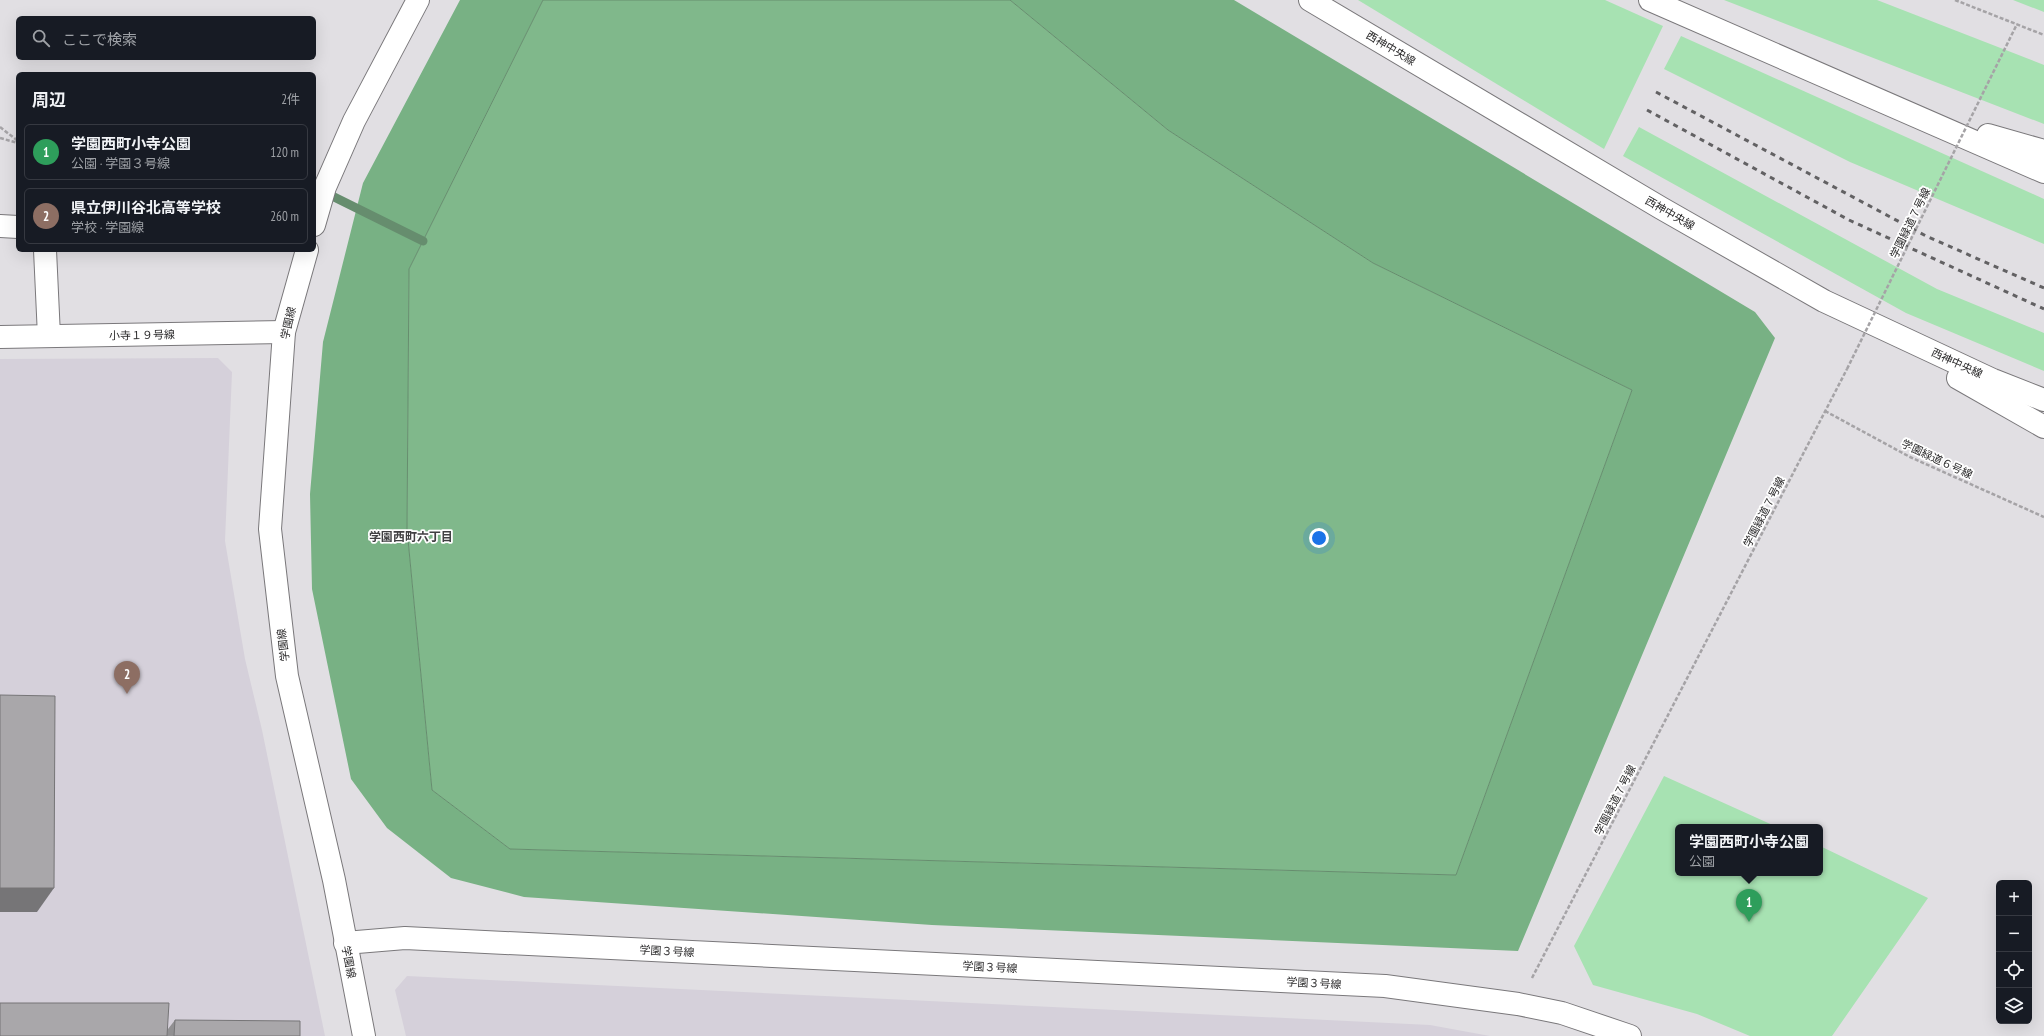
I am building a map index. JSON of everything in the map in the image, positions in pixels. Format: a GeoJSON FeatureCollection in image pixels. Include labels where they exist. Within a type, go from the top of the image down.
{"type":"FeatureCollection","features":[{"type":"Feature","properties":{"kind":"street"},"geometry":{"type":"LineString","coordinates":[[316,218],[325,187],[354,121],[418,0]]}},
{"type":"Feature","properties":{"kind":"street","name":"西神中央線"},"geometry":{"type":"LineString","coordinates":[[1310,0],[1660,208],[1824,301],[1993,380],[2044,400]]}},
{"type":"Feature","properties":{"kind":"street"},"geometry":{"type":"LineString","coordinates":[[1650,0],[2044,172]]}},
{"type":"Feature","properties":{"kind":"street"},"geometry":{"type":"LineString","coordinates":[[1901,109],[2044,151]]}},
{"type":"Feature","properties":{"kind":"street"},"geometry":{"type":"LineString","coordinates":[[0,226],[16,227]]}},
{"type":"Feature","properties":{"kind":"street"},"geometry":{"type":"LineString","coordinates":[[45,252],[49,336]]}},
{"type":"Feature","properties":{"kind":"street","name":"学園線"},"geometry":{"type":"LineString","coordinates":[[306,252],[284,332],[270,529],[287,676],[334,880],[364,1036]]}},
{"type":"Feature","properties":{"kind":"street"},"geometry":{"type":"LineString","coordinates":[[1824,301],[2044,427]]}},
{"type":"Feature","properties":{"kind":"street","name":"小寺１９号線"},"geometry":{"type":"LineString","coordinates":[[0,337],[284,332]]}},
{"type":"Feature","properties":{"kind":"street","name":"学園３号線"},"geometry":{"type":"LineString","coordinates":[[345,943],[405,938],[1385,986],[1518,1004],[1562,1013],[1630,1036]]}},
{"type":"Feature","properties":{"kind":"path"},"geometry":{"type":"LineString","coordinates":[[1955,0],[2044,35]]}},
{"type":"Feature","properties":{"kind":"path","name":"学園緑道７号線"},"geometry":{"type":"LineString","coordinates":[[1518,1004],[1847,370],[2017,24]]}},
{"type":"Feature","properties":{"kind":"path"},"geometry":{"type":"LineString","coordinates":[[0,127],[16,140]]}},
{"type":"Feature","properties":{"kind":"path"},"geometry":{"type":"LineString","coordinates":[[0,138],[16,142]]}},
{"type":"Feature","properties":{"kind":"path","name":"学園緑道６号線"},"geometry":{"type":"LineString","coordinates":[[1825,411],[1910,457],[2044,517]]}},
{"type":"Feature","properties":{"kind":"shaded area"},"geometry":{"type":"Polygon","coordinates":[[[460,0],[543,0],[409,269],[407,529],[432,790],[510,849],[1456,875],[1632,390],[1373,263],[1168,130],[1010,0],[1234,0],[1755,312],[1775,338],[1518,951],[932,925],[524,897],[451,878],[387,828],[351,779],[312,589],[310,494],[323,342],[363,183],[460,0]]]}},
{"type":"Feature","properties":{"kind":"shaded area"},"geometry":{"type":"Polygon","coordinates":[[[543,0],[1010,0],[1168,130],[1373,263],[1632,390],[1456,875],[510,849],[432,790],[407,529],[409,269],[543,0]]]}},
{"type":"Feature","properties":{"kind":"shaded area"},"geometry":{"type":"Polygon","coordinates":[[[1358,0],[1605,0],[1663,26],[1604,149],[1358,0]]]}},
{"type":"Feature","properties":{"kind":"shaded area"},"geometry":{"type":"Polygon","coordinates":[[[1724,0],[1877,0],[2044,65],[2044,124],[1724,0]]]}},
{"type":"Feature","properties":{"kind":"shaded area"},"geometry":{"type":"Polygon","coordinates":[[[2013,0],[2044,0],[2044,12],[2013,0]]]}},
{"type":"Feature","properties":{"kind":"shaded area"},"geometry":{"type":"Polygon","coordinates":[[[1681,36],[2044,199],[2044,244],[1850,162],[1664,69],[1681,36]]]}},
{"type":"Feature","properties":{"kind":"shaded area"},"geometry":{"type":"Polygon","coordinates":[[[1639,127],[1937,289],[2044,333],[2044,371],[1906,313],[1623,156],[1639,127]]]}},
{"type":"Feature","properties":{"kind":"shaded area"},"geometry":{"type":"Polygon","coordinates":[[[218,358],[232,372],[225,541],[245,659],[262,730],[325,1036],[0,1036],[0,359],[218,358]]]}},
{"type":"Feature","properties":{"kind":"shaded area"},"geometry":{"type":"Polygon","coordinates":[[[1664,776],[1770,824],[1675,824],[1675,876],[1823,876],[1823,847],[1928,898],[1832,1036],[1750,1036],[1697,1014],[1593,985],[1574,946],[1664,776]]]}},
{"type":"Feature","properties":{"kind":"shaded area"},"geometry":{"type":"Polygon","coordinates":[[[407,976],[1430,1025],[1490,1036],[406,1036],[395,990],[407,976]]]}},
{"type":"Feature","properties":{"kind":"building"},"geometry":{"type":"Polygon","coordinates":[[[0,695],[55,696],[54,888],[0,888],[0,695]]]}},
{"type":"Feature","properties":{"kind":"building"},"geometry":{"type":"Polygon","coordinates":[[[0,1003],[169,1003],[167,1036],[0,1036],[0,1003]]]}},
{"type":"Feature","properties":{"kind":"building"},"geometry":{"type":"Polygon","coordinates":[[[175,1020],[300,1021],[300,1036],[174,1036],[175,1020]]]}},
{"type":"Feature","properties":{"kind":"waterway"},"geometry":{"type":"LineString","coordinates":[[324,192],[423,241]]}},
{"type":"Feature","properties":{"kind":"railway"},"geometry":{"type":"LineString","coordinates":[[1656,92],[1926,236],[2044,288]]}},
{"type":"Feature","properties":{"kind":"railway"},"geometry":{"type":"LineString","coordinates":[[1647,110],[1849,220],[2044,309]]}},
{"type":"Feature","properties":{"kind":"place","name":"県立伊川谷北高等学校"},"geometry":{"type":"Point","coordinates":[127,694]}},
{"type":"Feature","properties":{"kind":"place","name":"学園西町小寺公園"},"geometry":{"type":"Point","coordinates":[1749,922]}},
{"type":"Feature","properties":{"kind":"district","name":"学園西町六丁目"},"geometry":{"type":"Point","coordinates":[411,536]}}]}
